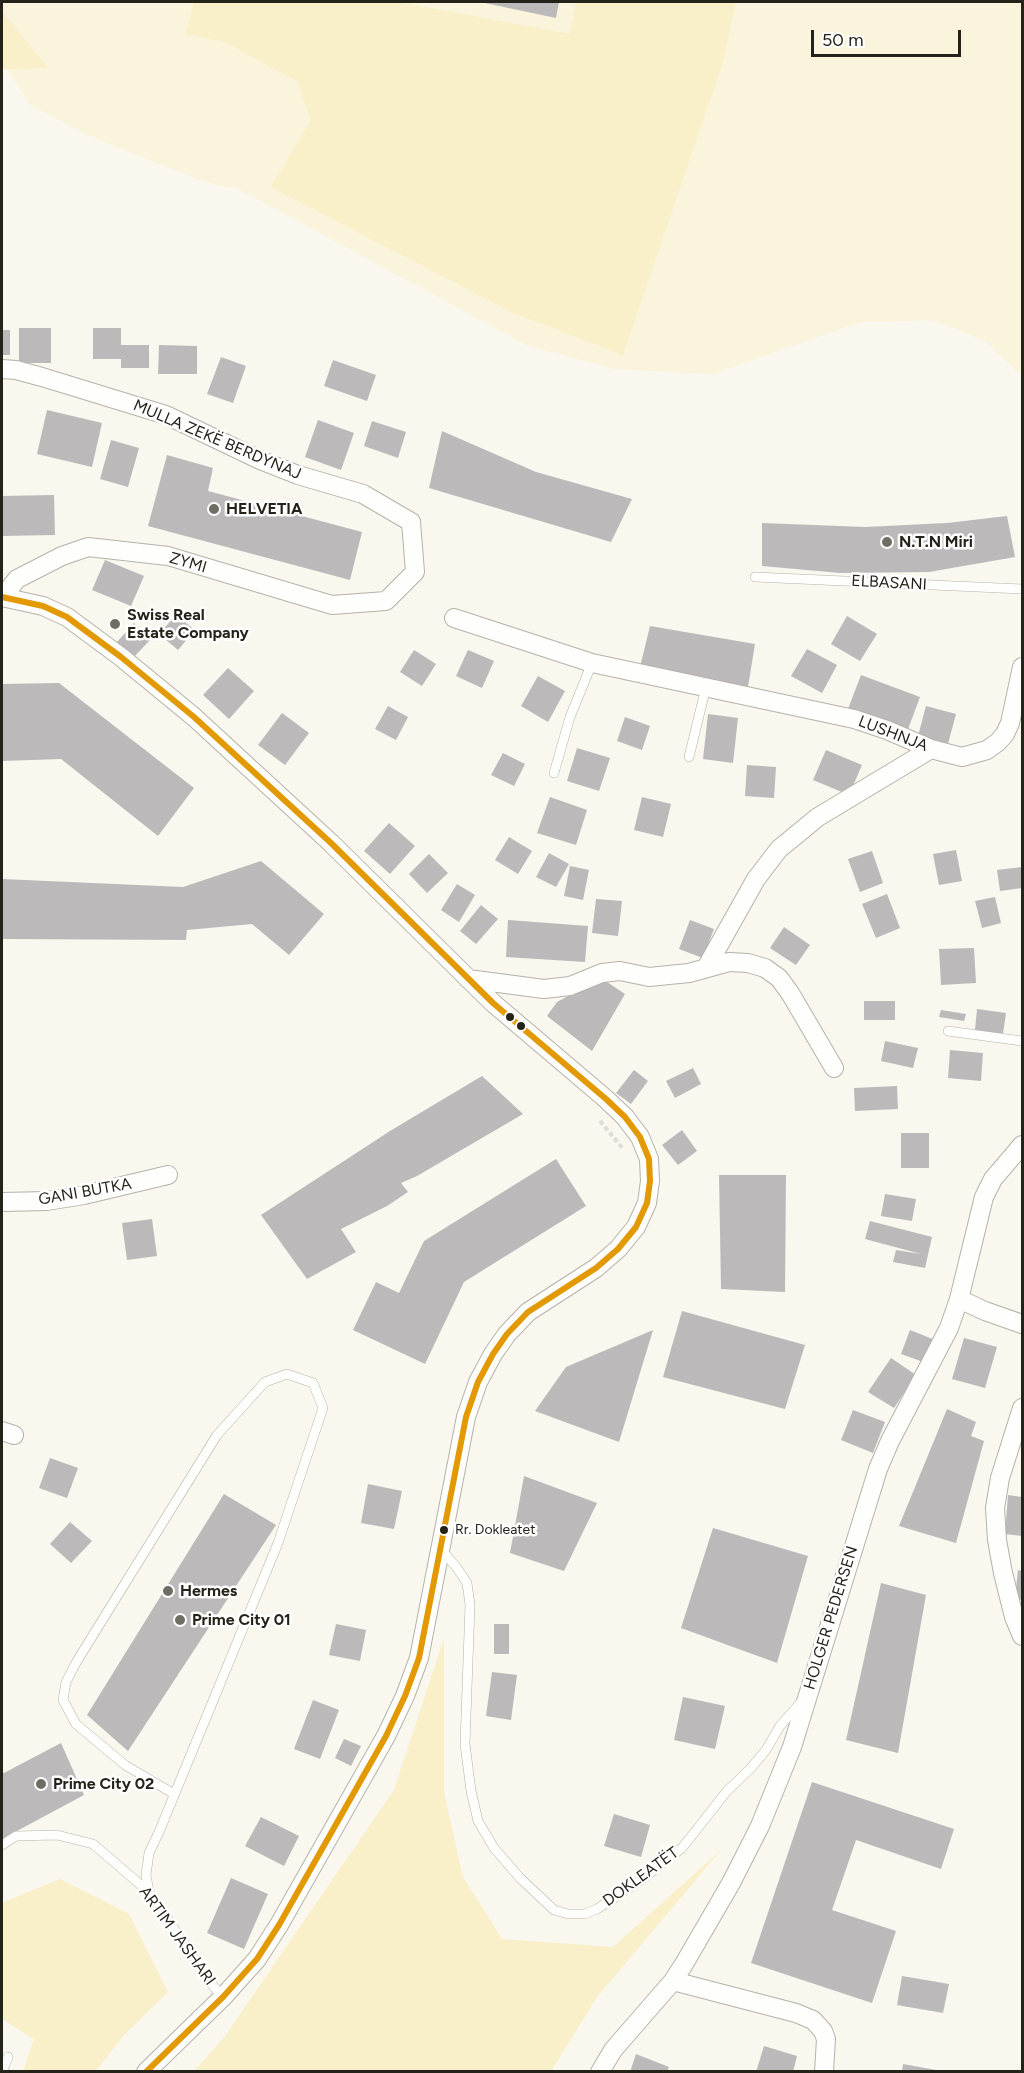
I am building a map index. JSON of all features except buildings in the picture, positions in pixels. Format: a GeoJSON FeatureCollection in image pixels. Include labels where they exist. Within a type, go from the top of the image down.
{"type":"FeatureCollection","features":[{"type":"Feature","properties":{"kind":"street","name":"MULLA ZEKË BERDYNAJ"},"geometry":{"type":"LineString","coordinates":[[2,369],[42,377],[166,415],[260,460],[298,475],[363,494],[411,522],[416,572],[386,601]]}},
{"type":"Feature","properties":{"kind":"street","name":"ZYMI"},"geometry":{"type":"LineString","coordinates":[[6,602],[17,579],[62,556],[88,547],[168,556],[332,605],[386,601]]}},
{"type":"Feature","properties":{"kind":"street"},"geometry":{"type":"LineString","coordinates":[[6,602],[43,606],[67,617],[90,632],[194,717],[331,843],[468,979],[625,1118],[640,1137],[649,1159],[650,1181],[647,1203],[636,1227],[618,1249],[596,1268],[528,1312],[507,1334],[478,1382],[466,1417],[419,1658],[405,1696],[386,1736],[279,1926],[257,1959],[224,1997],[146,2072]]}},
{"type":"Feature","properties":{"kind":"street","name":"LUSHNJA"},"geometry":{"type":"LineString","coordinates":[[454,618],[592,663],[854,719],[962,757],[987,750],[1005,734],[1010,723],[1023,667]]}},
{"type":"Feature","properties":{"kind":"street"},"geometry":{"type":"LineString","coordinates":[[706,968],[756,879],[779,849],[818,817],[931,748]]}},
{"type":"Feature","properties":{"kind":"street"},"geometry":{"type":"LineString","coordinates":[[468,979],[544,989],[570,986],[602,973],[620,971],[649,977],[689,973],[729,962],[748,963],[765,968],[779,978],[834,1068]]}},
{"type":"Feature","properties":{"kind":"street","name":"HOLGER PEDERSEN"},"geometry":{"type":"LineString","coordinates":[[600,2072],[620,2042],[673,1981],[731,1883],[760,1826],[788,1757],[878,1468],[939,1348],[959,1299],[984,1197],[993,1179],[1023,1145]]}},
{"type":"Feature","properties":{"kind":"street","name":"GANI BUTKA"},"geometry":{"type":"LineString","coordinates":[[2,1202],[47,1200],[84,1195],[168,1175]]}},
{"type":"Feature","properties":{"kind":"street"},"geometry":{"type":"LineString","coordinates":[[959,1299],[1023,1324]]}},
{"type":"Feature","properties":{"kind":"street"},"geometry":{"type":"LineString","coordinates":[[1023,1408],[999,1478],[995,1508],[997,1540],[1003,1573],[1014,1617],[1023,1636]]}},
{"type":"Feature","properties":{"kind":"street"},"geometry":{"type":"LineString","coordinates":[[673,1981],[796,2013],[813,2020],[823,2031],[826,2039],[824,2072]]}},
{"type":"Feature","properties":{"kind":"lane","name":"ELBASANI"},"geometry":{"type":"LineString","coordinates":[[754,577],[1023,589]]}},
{"type":"Feature","properties":{"kind":"lane"},"geometry":{"type":"LineString","coordinates":[[554,773],[570,717],[592,663]]}},
{"type":"Feature","properties":{"kind":"lane"},"geometry":{"type":"LineString","coordinates":[[689,756],[706,687]]}},
{"type":"Feature","properties":{"kind":"lane"},"geometry":{"type":"LineString","coordinates":[[948,1032],[1023,1041]]}},
{"type":"Feature","properties":{"kind":"lane"},"geometry":{"type":"LineString","coordinates":[[149,1892],[146,1875],[149,1853],[174,1794],[278,1543],[322,1408],[314,1383],[288,1374],[265,1382],[217,1435],[66,1682],[63,1700],[76,1724],[125,1765],[174,1794]]}},
{"type":"Feature","properties":{"kind":"lane","name":"DOKLEATËT"},"geometry":{"type":"LineString","coordinates":[[440,1547],[467,1583],[470,1605],[465,1744],[471,1791],[478,1821],[494,1848],[520,1878],[555,1910],[568,1914],[585,1914],[597,1909],[641,1880],[681,1848],[727,1791],[766,1750],[780,1726],[808,1695]]}},
{"type":"Feature","properties":{"kind":"lane","name":"ARTIM JASHARI"},"geometry":{"type":"LineString","coordinates":[[2,1845],[16,1836],[57,1836],[93,1844],[149,1892],[214,1987],[224,1997]]}},
{"type":"Feature","properties":{"kind":"lane"},"geometry":{"type":"LineString","coordinates":[[2,2072],[8,2057]]}},
{"type":"Feature","properties":{"kind":"path"},"geometry":{"type":"LineString","coordinates":[[592,1113],[630,1158]]}},
{"type":"Feature","properties":{"kind":"shaded area"},"geometry":{"type":"Polygon","coordinates":[[[2,2],[1022,2],[1022,373],[1018,372],[985,341],[933,320],[860,322],[713,374],[615,369],[528,346],[250,195],[235,188],[200,180],[87,135],[30,105],[8,70],[2,68],[2,2]]]}},
{"type":"Feature","properties":{"kind":"shaded area"},"geometry":{"type":"Polygon","coordinates":[[[194,2],[397,2],[570,34],[576,2],[736,2],[723,62],[623,355],[513,313],[271,187],[311,120],[297,81],[224,42],[186,34],[194,2]]]}},
{"type":"Feature","properties":{"kind":"shaded area"},"geometry":{"type":"Polygon","coordinates":[[[2,11],[48,68],[2,68],[2,11]]]}},
{"type":"Feature","properties":{"kind":"shaded area"},"geometry":{"type":"Polygon","coordinates":[[[444,1638],[444,1793],[463,1877],[502,1939],[613,1947],[721,1850],[597,1997],[551,2071],[194,2071],[223,2039],[394,1790],[444,1638]]]}},
{"type":"Feature","properties":{"kind":"shaded area"},"geometry":{"type":"Polygon","coordinates":[[[60,1879],[129,1914],[168,1992],[123,2036],[96,2071],[23,2071],[34,2039],[2,2019],[2,1903],[60,1879]]]}},
{"type":"Feature","properties":{"kind":"transit line"},"geometry":{"type":"LineString","coordinates":[[2,597],[43,606],[67,617],[121,657],[194,717],[331,843],[493,1003],[625,1117],[640,1137],[649,1159],[650,1181],[647,1203],[636,1227],[618,1249],[596,1268],[528,1312],[507,1334],[478,1382],[466,1417],[419,1658],[405,1696],[386,1736],[279,1925],[257,1959],[223,1997],[146,2072]]}},
{"type":"Feature","properties":{"kind":"place","name":"HELVETIA"},"geometry":{"type":"Point","coordinates":[214,509]}},
{"type":"Feature","properties":{"kind":"place","name":"N.T.N Miri"},"geometry":{"type":"Point","coordinates":[887,542]}},
{"type":"Feature","properties":{"kind":"place","name":"Swiss Real Estate Company"},"geometry":{"type":"Point","coordinates":[115,624]}},
{"type":"Feature","properties":{"kind":"place","name":"Rr. Dokleatet"},"geometry":{"type":"Point","coordinates":[444,1530]}},
{"type":"Feature","properties":{"kind":"place","name":"Hermes"},"geometry":{"type":"Point","coordinates":[168,1591]}},
{"type":"Feature","properties":{"kind":"place","name":"Prime City 01"},"geometry":{"type":"Point","coordinates":[180,1620]}},
{"type":"Feature","properties":{"kind":"place","name":"Prime City 02"},"geometry":{"type":"Point","coordinates":[41,1784]}}]}
